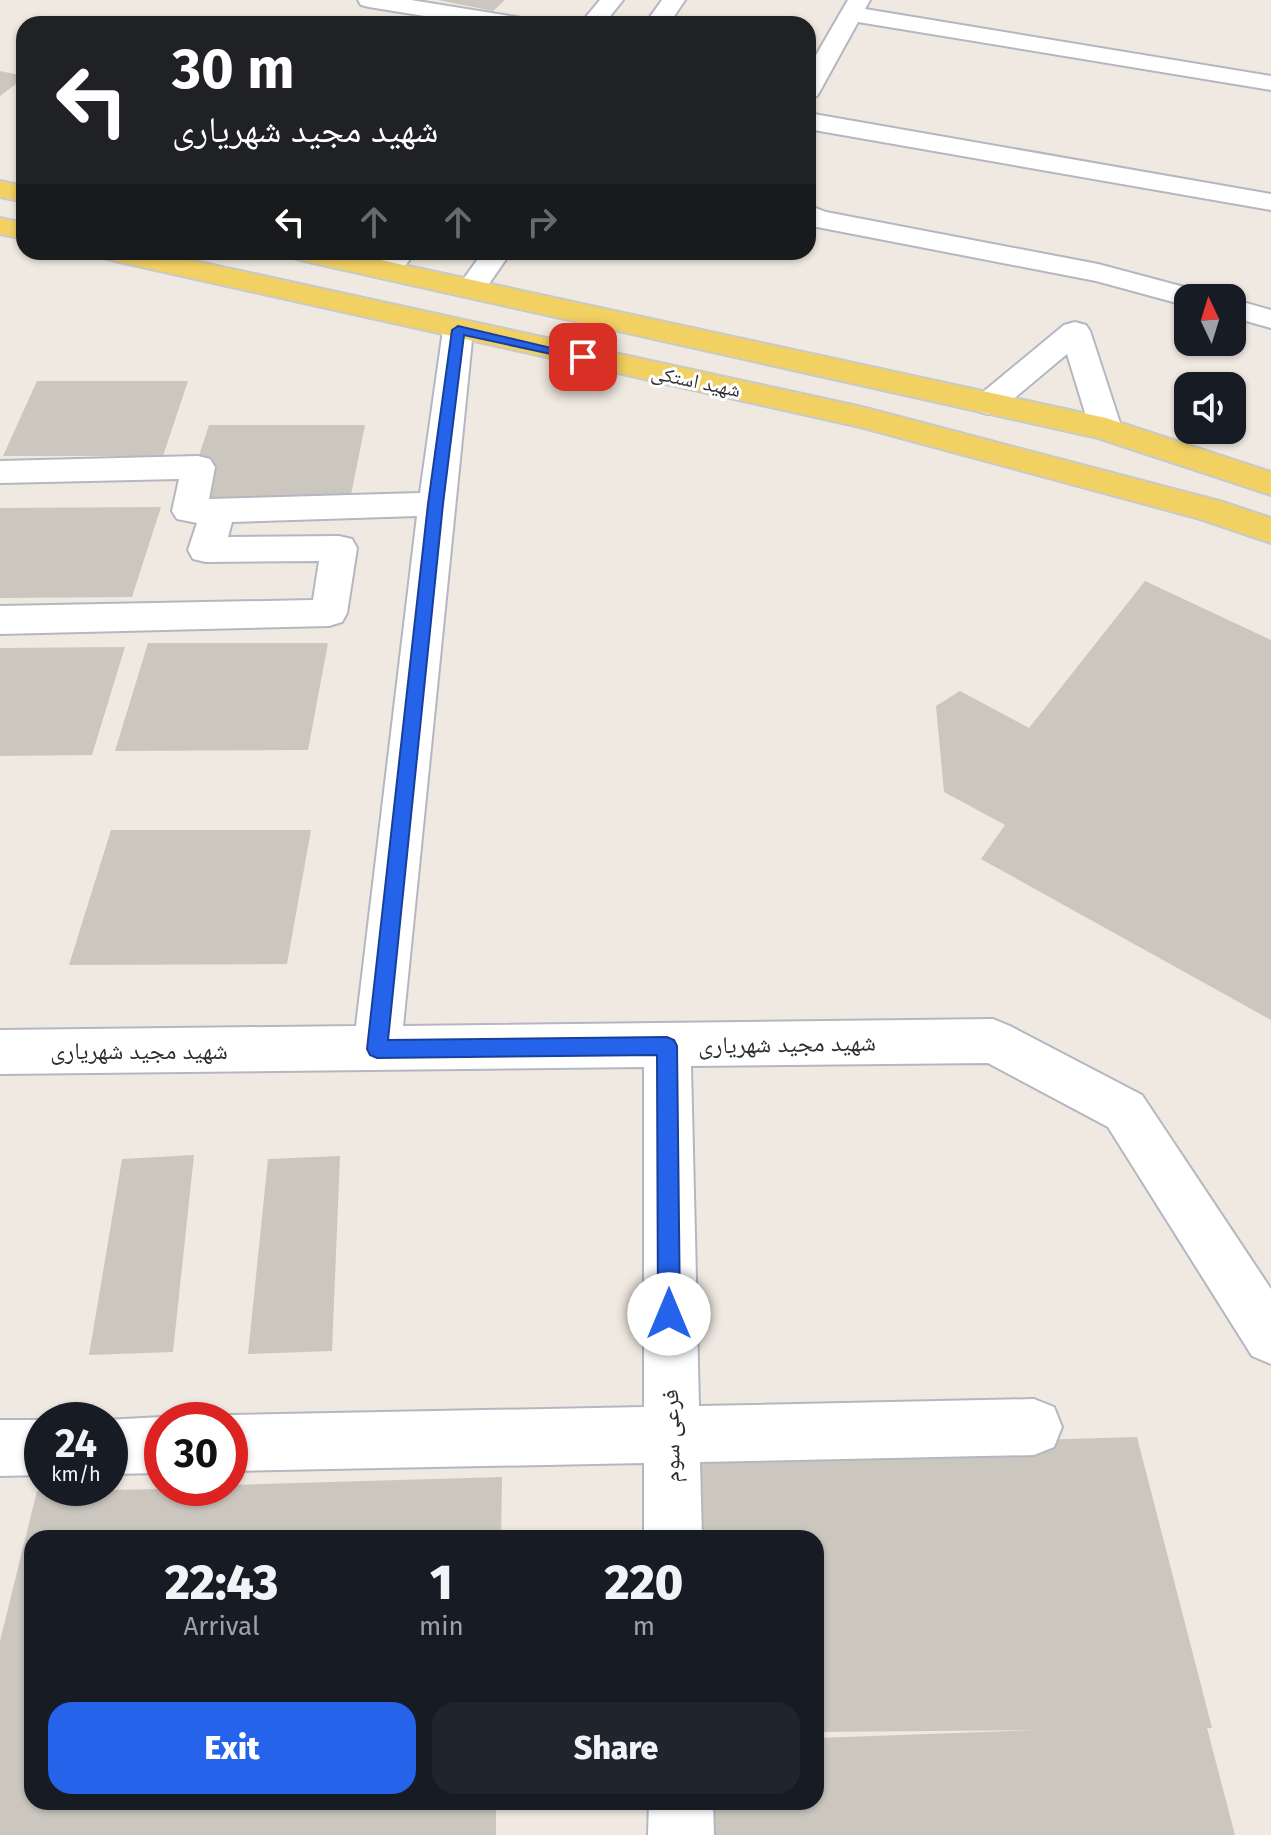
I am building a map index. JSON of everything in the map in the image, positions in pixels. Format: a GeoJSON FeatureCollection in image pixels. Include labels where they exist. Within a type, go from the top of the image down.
{"type":"FeatureCollection","features":[{"type":"Feature","properties":{"kind":"main road","name":"شهید استکی"},"geometry":{"type":"LineString","coordinates":[[150,260],[862,417],[1211,510],[1271,531]]}},
{"type":"Feature","properties":{"kind":"main road","name":"شهید استکی"},"geometry":{"type":"LineString","coordinates":[[394,261],[472,288],[1106,429],[1271,484]]}},
{"type":"Feature","properties":{"kind":"main road"},"geometry":{"type":"LineString","coordinates":[[862,417],[876,376]]}},
{"type":"Feature","properties":{"kind":"street"},"geometry":{"type":"LineString","coordinates":[[369,0],[467,16]]}},
{"type":"Feature","properties":{"kind":"street"},"geometry":{"type":"LineString","coordinates":[[599,16],[612,0]]}},
{"type":"Feature","properties":{"kind":"street"},"geometry":{"type":"LineString","coordinates":[[816,77],[855,7],[1271,83]]}},
{"type":"Feature","properties":{"kind":"street"},"geometry":{"type":"LineString","coordinates":[[816,122],[1271,202]]}},
{"type":"Feature","properties":{"kind":"street"},"geometry":{"type":"LineString","coordinates":[[816,218],[1098,273],[1174,293]]}},
{"type":"Feature","properties":{"kind":"street"},"geometry":{"type":"LineString","coordinates":[[472,288],[491,260]]}},
{"type":"Feature","properties":{"kind":"street"},"geometry":{"type":"LineString","coordinates":[[988,404],[1075,331],[1098,273]]}},
{"type":"Feature","properties":{"kind":"street"},"geometry":{"type":"LineString","coordinates":[[1246,312],[1271,319]]}},
{"type":"Feature","properties":{"kind":"street"},"geometry":{"type":"LineString","coordinates":[[377,1049],[458,330]]}},
{"type":"Feature","properties":{"kind":"street"},"geometry":{"type":"LineString","coordinates":[[1075,331],[1106,429]]}},
{"type":"Feature","properties":{"kind":"street"},"geometry":{"type":"LineString","coordinates":[[0,472],[198,467],[189,511],[436,504]]}},
{"type":"Feature","properties":{"kind":"street"},"geometry":{"type":"LineString","coordinates":[[0,620],[329,613],[339,548],[206,550],[218,511]]}},
{"type":"Feature","properties":{"kind":"street","name":"شهید مجید شهریاری"},"geometry":{"type":"LineString","coordinates":[[0,1052],[993,1041],[1125,1111],[1271,1337]]}},
{"type":"Feature","properties":{"kind":"street","name":"فرعی سوم"},"geometry":{"type":"LineString","coordinates":[[667,1046],[673,1530]]}},
{"type":"Feature","properties":{"kind":"street"},"geometry":{"type":"LineString","coordinates":[[248,1443],[1034,1427]]}},
{"type":"Feature","properties":{"kind":"street"},"geometry":{"type":"LineString","coordinates":[[0,1448],[24,1447]]}},
{"type":"Feature","properties":{"kind":"street"},"geometry":{"type":"LineString","coordinates":[[681,1810],[681,1835]]}},
{"type":"Feature","properties":{"kind":"building"},"geometry":{"type":"Polygon","coordinates":[[[438,0],[505,0],[493,11],[438,0]]]}},
{"type":"Feature","properties":{"kind":"building"},"geometry":{"type":"Polygon","coordinates":[[[0,71],[16,74],[16,84],[0,96],[0,71]]]}},
{"type":"Feature","properties":{"kind":"building"},"geometry":{"type":"Polygon","coordinates":[[[37,381],[188,381],[163,456],[3,456],[37,381]]]}},
{"type":"Feature","properties":{"kind":"building"},"geometry":{"type":"Polygon","coordinates":[[[209,425],[365,425],[349,505],[183,505],[209,425]]]}},
{"type":"Feature","properties":{"kind":"building"},"geometry":{"type":"Polygon","coordinates":[[[161,507],[132,597],[0,598],[0,508],[161,507]]]}},
{"type":"Feature","properties":{"kind":"building"},"geometry":{"type":"Polygon","coordinates":[[[1145,581],[1271,640],[1271,1020],[981,859],[1005,825],[944,792],[936,706],[960,691],[1029,728],[1145,581]]]}},
{"type":"Feature","properties":{"kind":"building"},"geometry":{"type":"Polygon","coordinates":[[[148,643],[328,643],[308,750],[115,751],[148,643]]]}},
{"type":"Feature","properties":{"kind":"building"},"geometry":{"type":"Polygon","coordinates":[[[125,647],[92,755],[0,756],[0,648],[125,647]]]}},
{"type":"Feature","properties":{"kind":"building"},"geometry":{"type":"Polygon","coordinates":[[[111,830],[311,830],[287,964],[69,965],[111,830]]]}},
{"type":"Feature","properties":{"kind":"building"},"geometry":{"type":"Polygon","coordinates":[[[194,1155],[173,1352],[89,1355],[122,1159],[194,1155]]]}},
{"type":"Feature","properties":{"kind":"building"},"geometry":{"type":"Polygon","coordinates":[[[340,1156],[332,1351],[248,1354],[268,1159],[340,1156]]]}},
{"type":"Feature","properties":{"kind":"building"},"geometry":{"type":"Polygon","coordinates":[[[1137,1437],[1212,1728],[1207,1728],[1235,1835],[701,1835],[700,1810],[824,1810],[824,1738],[1037,1730],[824,1732],[824,1530],[685,1530],[683,1450],[1137,1437]]]}},
{"type":"Feature","properties":{"kind":"building"},"geometry":{"type":"Polygon","coordinates":[[[502,1477],[501,1530],[27,1530],[33,1506],[128,1506],[128,1490],[144,1489],[144,1506],[248,1506],[248,1484],[502,1477]]]}},
{"type":"Feature","properties":{"kind":"building"},"geometry":{"type":"Polygon","coordinates":[[[24,1544],[24,1810],[496,1810],[496,1835],[0,1835],[0,1641],[24,1544]]]}},
{"type":"Feature","properties":{"kind":"route"},"geometry":{"type":"LineString","coordinates":[[583,357],[458,330],[377,1049],[667,1046],[669,1314]]}}]}
